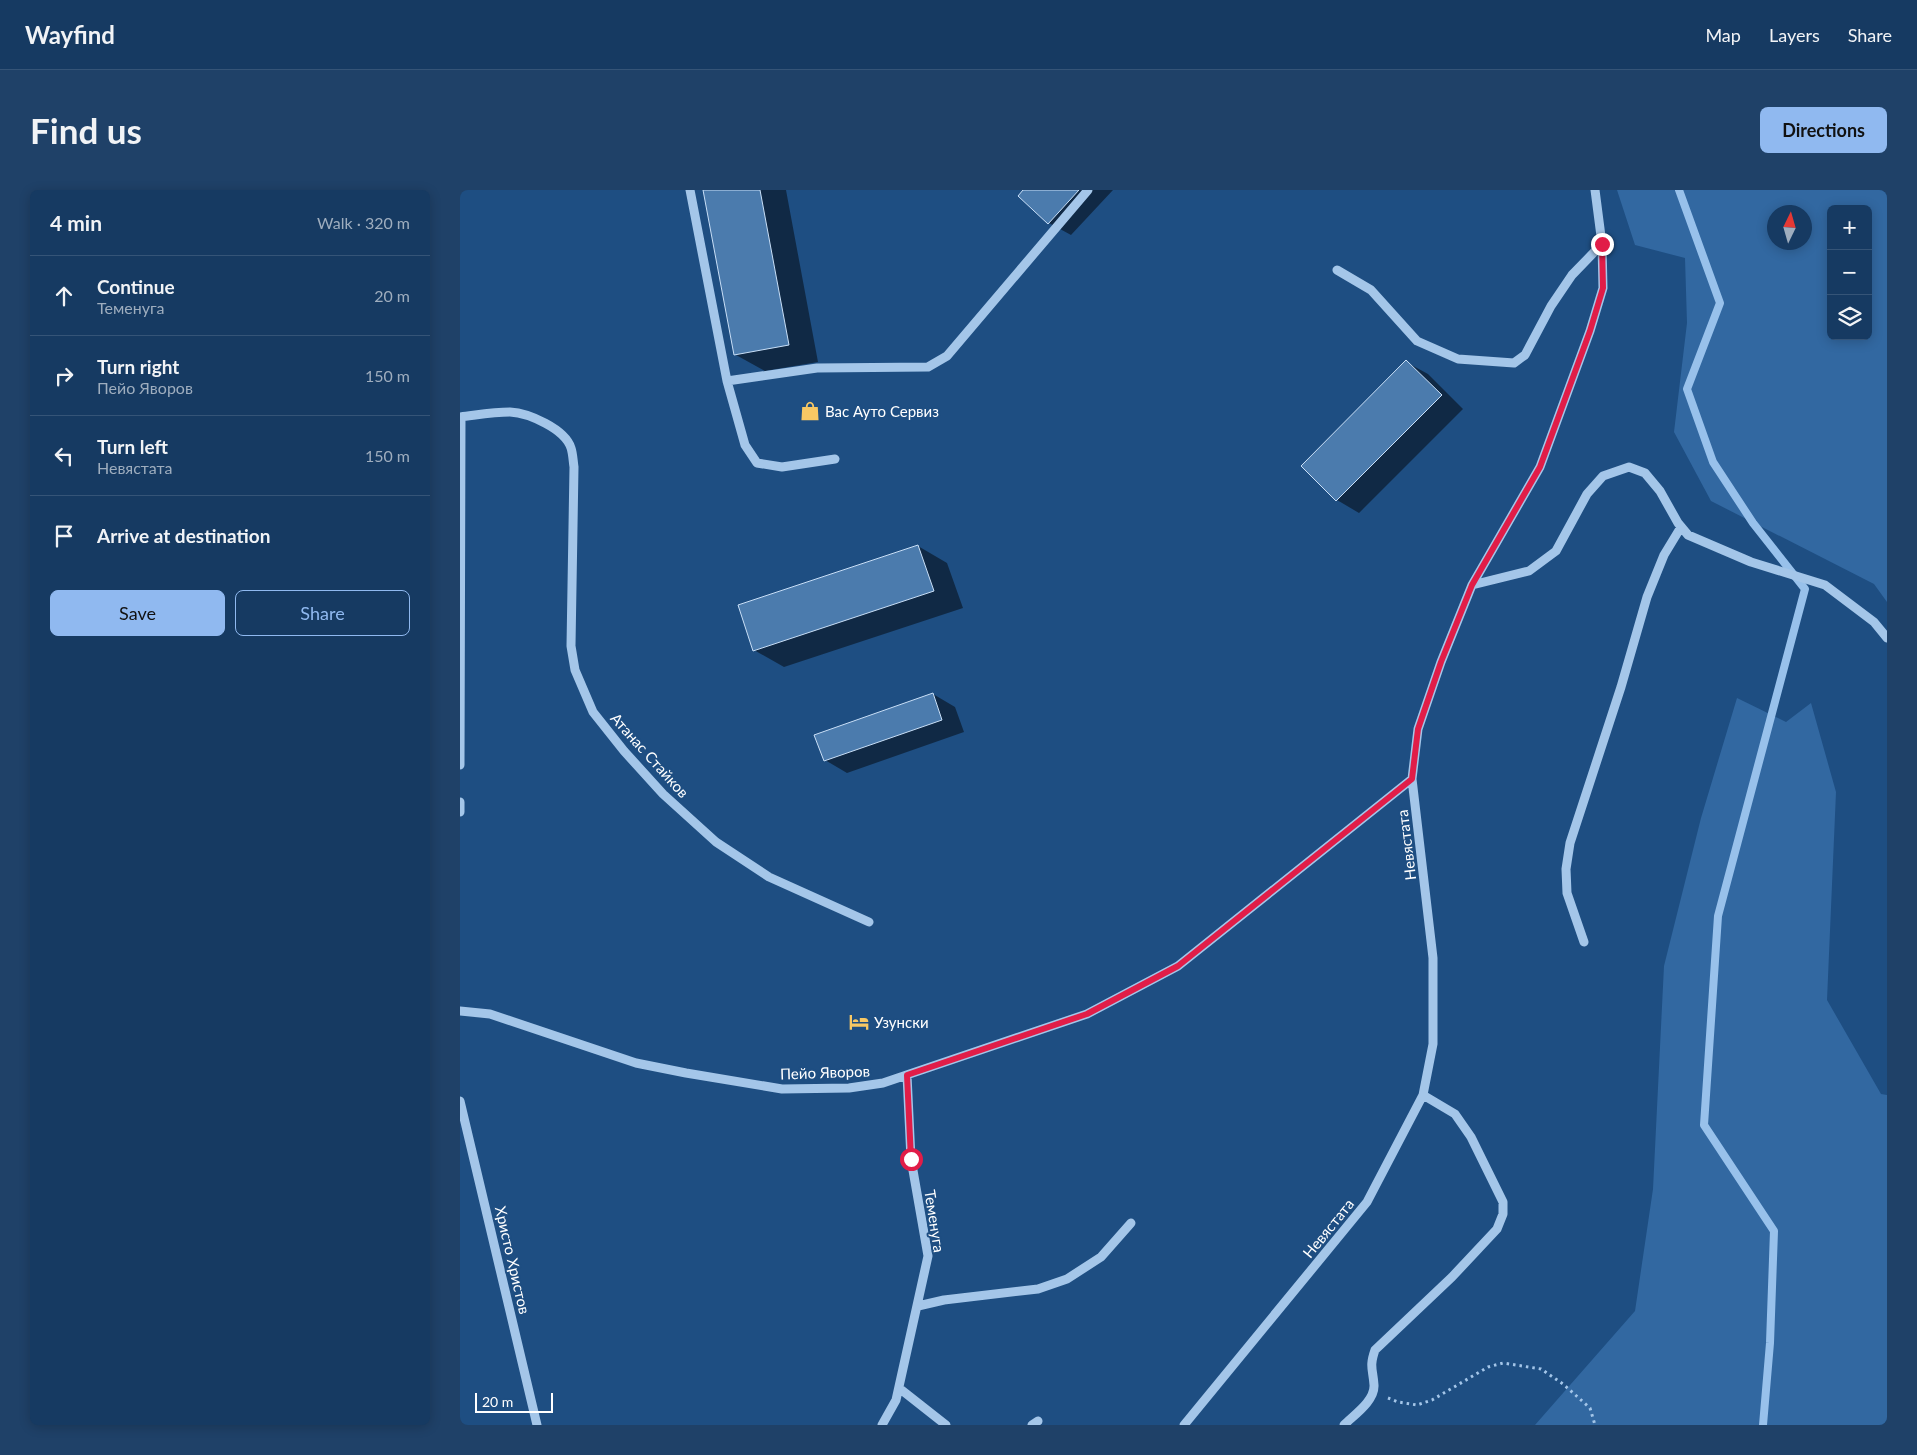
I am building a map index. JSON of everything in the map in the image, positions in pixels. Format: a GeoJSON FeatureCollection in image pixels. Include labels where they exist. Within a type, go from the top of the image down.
{"type":"FeatureCollection","features":[{"type":"Feature","properties":{"kind":"street"},"geometry":{"type":"LineString","coordinates":[[690,190],[727,380],[745,445],[757,463],[782,467],[835,459]]}},
{"type":"Feature","properties":{"kind":"street"},"geometry":{"type":"LineString","coordinates":[[727,380],[817,368],[928,367],[947,356],[1088,190]]}},
{"type":"Feature","properties":{"kind":"street","name":"Невястата"},"geometry":{"type":"LineString","coordinates":[[1184,1425],[1367,1202],[1423,1095],[1433,1044],[1434,958],[1412,779],[1418,729],[1441,662],[1472,585],[1540,467],[1590,331],[1603,288],[1602,244],[1595,190]]}},
{"type":"Feature","properties":{"kind":"street"},"geometry":{"type":"LineString","coordinates":[[1337,270],[1371,290],[1417,341],[1458,360],[1514,363],[1525,355],[1551,306],[1572,275],[1602,244]]}},
{"type":"Feature","properties":{"kind":"street","name":"Атанас Стайков"},"geometry":{"type":"LineString","coordinates":[[461,417],[512,412],[542,422],[562,434],[571,448],[574,467],[571,646],[575,670],[593,712],[624,751],[663,794],[716,842],[769,877],[869,922]]}},
{"type":"Feature","properties":{"kind":"street"},"geometry":{"type":"LineString","coordinates":[[460,765],[461,417]]}},
{"type":"Feature","properties":{"kind":"street"},"geometry":{"type":"LineString","coordinates":[[1472,585],[1529,571],[1556,550],[1587,494],[1603,476],[1628,467],[1645,473],[1660,490],[1681,527],[1688,535],[1751,562],[1826,585],[1874,622],[1887,638]]}},
{"type":"Feature","properties":{"kind":"street"},"geometry":{"type":"LineString","coordinates":[[1584,942],[1567,893],[1566,869],[1570,843],[1621,687],[1647,597],[1664,555],[1681,527]]}},
{"type":"Feature","properties":{"kind":"street","name":"Пейо Яворов"},"geometry":{"type":"LineString","coordinates":[[460,1011],[490,1014],[636,1063],[686,1073],[782,1089],[849,1088],[883,1083],[1087,1014],[1178,966],[1412,779]]}},
{"type":"Feature","properties":{"kind":"street"},"geometry":{"type":"LineString","coordinates":[[460,802],[460,812]]}},
{"type":"Feature","properties":{"kind":"street","name":"Теменуга"},"geometry":{"type":"LineString","coordinates":[[882,1425],[896,1400],[928,1256],[911,1159],[907,1075]]}},
{"type":"Feature","properties":{"kind":"street"},"geometry":{"type":"LineString","coordinates":[[1344,1425],[1370,1399],[1374,1391],[1371,1360],[1375,1350],[1452,1277],[1491,1236],[1497,1229],[1503,1214],[1503,1202],[1471,1137],[1455,1114],[1423,1095]]}},
{"type":"Feature","properties":{"kind":"street","name":"Христо Христов"},"geometry":{"type":"LineString","coordinates":[[460,1102],[537,1425]]}},
{"type":"Feature","properties":{"kind":"street"},"geometry":{"type":"LineString","coordinates":[[918,1306],[944,1300],[1038,1289],[1067,1279],[1101,1258],[1131,1223]]}},
{"type":"Feature","properties":{"kind":"street"},"geometry":{"type":"LineString","coordinates":[[899,1388],[946,1425]]}},
{"type":"Feature","properties":{"kind":"path"},"geometry":{"type":"LineString","coordinates":[[1374,1391],[1398,1402],[1417,1405],[1432,1400],[1488,1367],[1503,1363],[1541,1369],[1590,1408],[1595,1425]]}},
{"type":"Feature","properties":{"kind":"shaded area"},"geometry":{"type":"Polygon","coordinates":[[[1617,190],[1887,190],[1887,602],[1874,584],[1711,501],[1674,432],[1687,323],[1685,258],[1635,245],[1617,190]]]}},
{"type":"Feature","properties":{"kind":"shaded area"},"geometry":{"type":"Polygon","coordinates":[[[1737,698],[1786,722],[1811,703],[1836,792],[1827,1000],[1881,1094],[1887,1095],[1887,1425],[1535,1425],[1635,1311],[1653,1189],[1664,966],[1701,818],[1737,698]]]}},
{"type":"Feature","properties":{"kind":"building"},"geometry":{"type":"Polygon","coordinates":[[[703,190],[760,190],[789,345],[734,355],[703,190]]]}},
{"type":"Feature","properties":{"kind":"building"},"geometry":{"type":"Polygon","coordinates":[[[1023,190],[1079,190],[1048,224],[1018,196],[1023,190]]]}},
{"type":"Feature","properties":{"kind":"building"},"geometry":{"type":"Polygon","coordinates":[[[1406,360],[1442,395],[1336,501],[1301,466],[1406,360]]]}},
{"type":"Feature","properties":{"kind":"building"},"geometry":{"type":"Polygon","coordinates":[[[918,545],[934,591],[753,651],[738,605],[918,545]]]}},
{"type":"Feature","properties":{"kind":"building"},"geometry":{"type":"Polygon","coordinates":[[[933,693],[942,720],[824,761],[814,735],[933,693]]]}},
{"type":"Feature","properties":{"kind":"waterway"},"geometry":{"type":"LineString","coordinates":[[1679,190],[1720,303],[1687,389],[1713,462],[1753,523],[1805,589],[1718,916],[1704,1125],[1774,1231],[1770,1343],[1763,1425]]}},
{"type":"Feature","properties":{"kind":"place","name":"Вас Ауто Сервиз"},"geometry":{"type":"Point","coordinates":[810,411]}},
{"type":"Feature","properties":{"kind":"place","name":"Узунски"},"geometry":{"type":"Point","coordinates":[859,1022]}},
{"type":"Feature","properties":{"kind":"route"},"geometry":{"type":"LineString","coordinates":[[911,1159],[907,1075],[1087,1014],[1178,966],[1412,779],[1418,729],[1441,662],[1472,585],[1540,467],[1590,331],[1603,288],[1602,244]]}}]}
